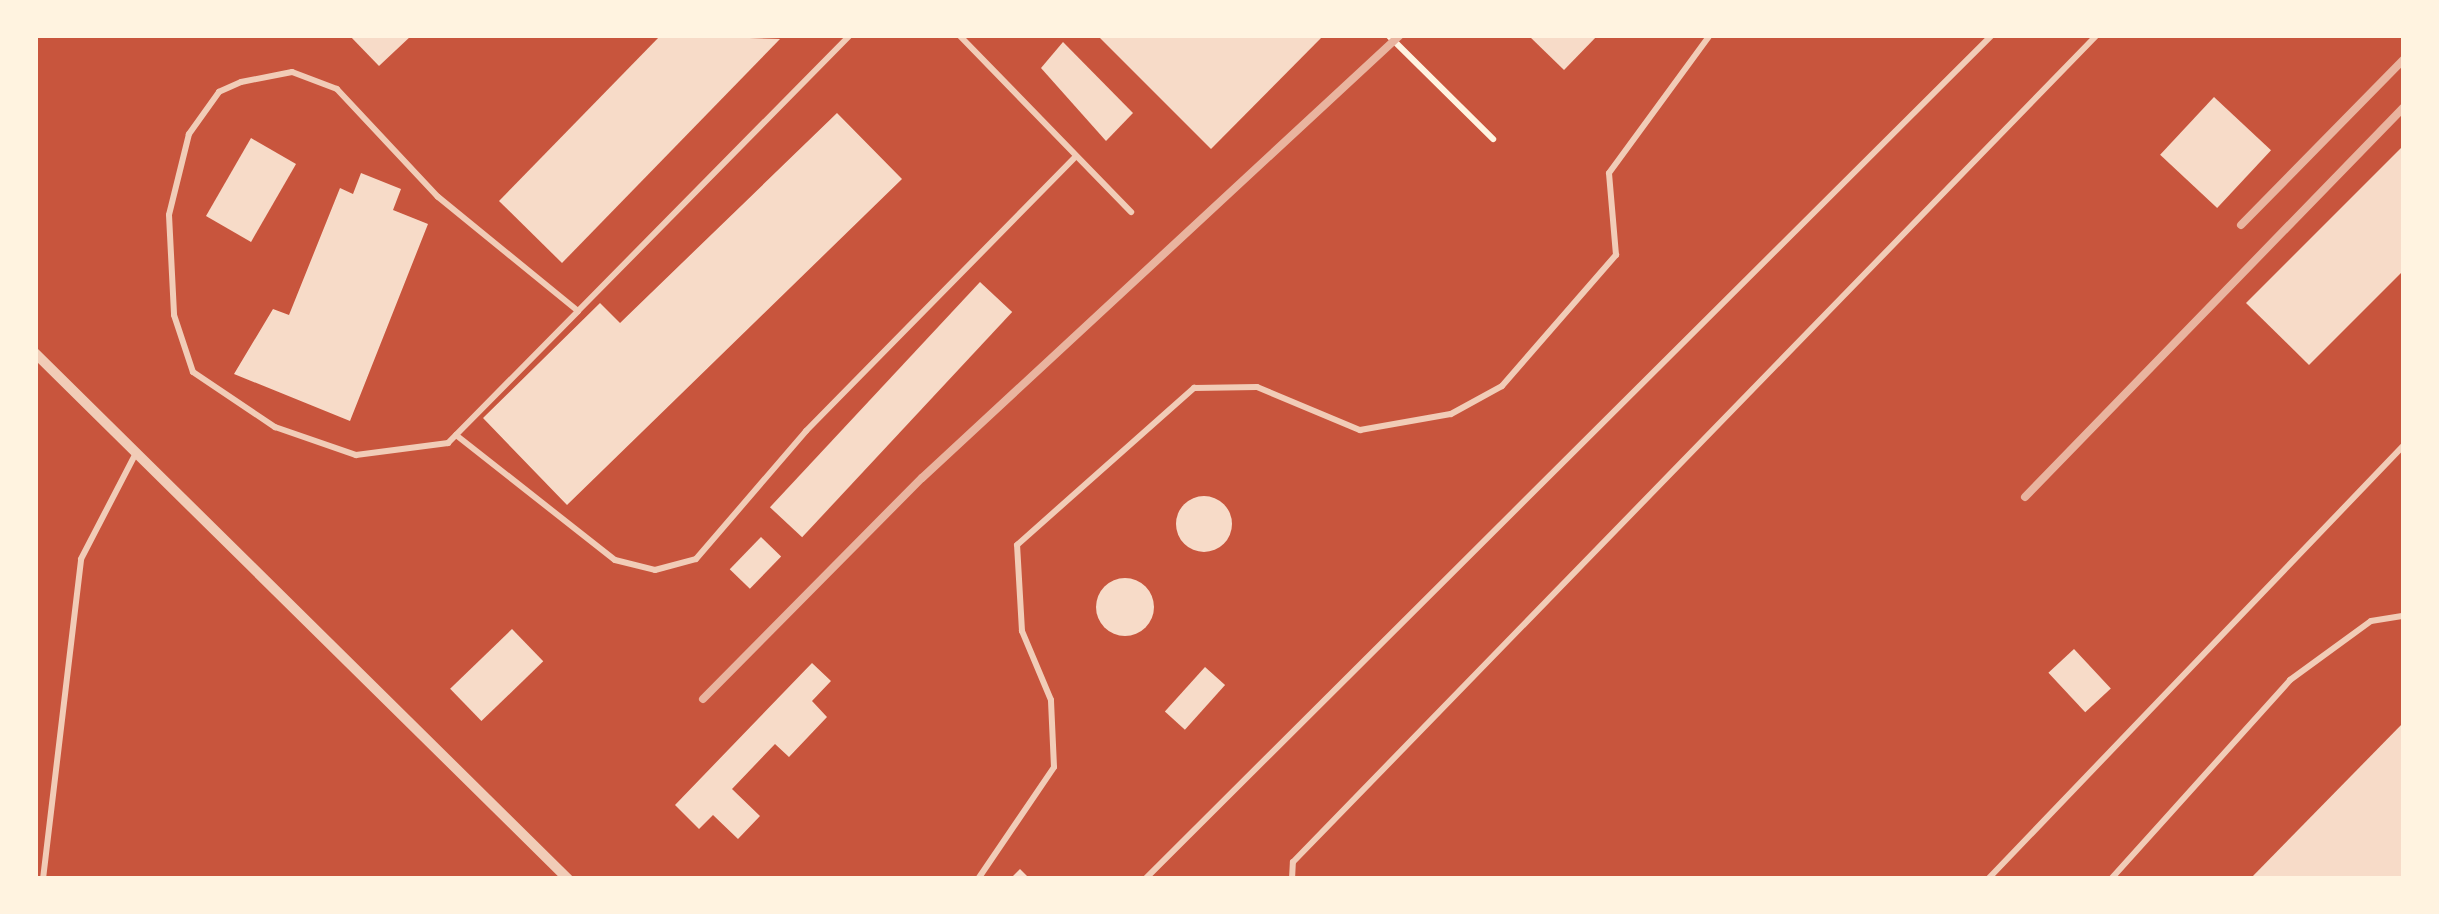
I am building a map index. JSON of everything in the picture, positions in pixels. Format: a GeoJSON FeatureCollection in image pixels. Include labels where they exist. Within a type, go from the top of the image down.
{"type":"FeatureCollection","features":[{"type":"Feature","properties":{"kind":"street"},"geometry":{"type":"LineString","coordinates":[[35,353],[568,879]]}},
{"type":"Feature","properties":{"kind":"lane"},"geometry":{"type":"LineString","coordinates":[[578,311],[438,197],[337,90],[292,72],[220,92],[189,134],[168,214],[174,314],[193,372],[276,427],[356,455],[456,434],[578,311],[850,35]]}},
{"type":"Feature","properties":{"kind":"lane"},"geometry":{"type":"LineString","coordinates":[[958,35],[1130,212]]}},
{"type":"Feature","properties":{"kind":"lane"},"geometry":{"type":"LineString","coordinates":[[978,879],[1054,766],[1051,700],[1022,631],[1017,545],[1194,388],[1258,388],[1360,430],[1451,414],[1502,386],[1616,255],[1610,173],[1710,35]]}},
{"type":"Feature","properties":{"kind":"lane"},"geometry":{"type":"LineString","coordinates":[[1145,879],[1992,35]]}},
{"type":"Feature","properties":{"kind":"lane"},"geometry":{"type":"LineString","coordinates":[[1292,879],[1293,862],[2097,35]]}},
{"type":"Feature","properties":{"kind":"lane"},"geometry":{"type":"LineString","coordinates":[[456,434],[615,560],[656,570],[696,559],[806,431],[1076,156]]}},
{"type":"Feature","properties":{"kind":"lane"},"geometry":{"type":"LineString","coordinates":[[1988,879],[2404,445]]}},
{"type":"Feature","properties":{"kind":"lane"},"geometry":{"type":"LineString","coordinates":[[43,879],[81,559],[136,453]]}},
{"type":"Feature","properties":{"kind":"lane"},"geometry":{"type":"LineString","coordinates":[[2111,879],[2290,680],[2370,621],[2404,616]]}},
{"type":"Feature","properties":{"kind":"path"},"geometry":{"type":"LineString","coordinates":[[1388,35],[1493,139]]}},
{"type":"Feature","properties":{"kind":"building"},"geometry":{"type":"Polygon","coordinates":[[[349,35],[412,35],[379,66],[349,35]]]}},
{"type":"Feature","properties":{"kind":"building"},"geometry":{"type":"Polygon","coordinates":[[[661,35],[780,39],[562,263],[499,201],[661,35]]]}},
{"type":"Feature","properties":{"kind":"building"},"geometry":{"type":"Polygon","coordinates":[[[1097,35],[1324,35],[1211,149],[1097,35]]]}},
{"type":"Feature","properties":{"kind":"building"},"geometry":{"type":"Polygon","coordinates":[[[1528,35],[1598,35],[1564,70],[1528,35]]]}},
{"type":"Feature","properties":{"kind":"building"},"geometry":{"type":"Polygon","coordinates":[[[1063,42],[1133,113],[1106,141],[1041,68],[1063,42]]]}},
{"type":"Feature","properties":{"kind":"building"},"geometry":{"type":"Polygon","coordinates":[[[2214,97],[2271,150],[2217,208],[2160,155],[2214,97]]]}},
{"type":"Feature","properties":{"kind":"building"},"geometry":{"type":"Polygon","coordinates":[[[837,113],[902,179],[567,505],[483,418],[600,303],[620,323],[837,113]]]}},
{"type":"Feature","properties":{"kind":"building"},"geometry":{"type":"Polygon","coordinates":[[[251,138],[296,164],[251,242],[206,216],[251,138]]]}},
{"type":"Feature","properties":{"kind":"building"},"geometry":{"type":"Polygon","coordinates":[[[2404,145],[2404,270],[2309,365],[2246,303],[2404,145]]]}},
{"type":"Feature","properties":{"kind":"building"},"geometry":{"type":"Polygon","coordinates":[[[361,173],[401,189],[393,210],[428,224],[350,421],[234,374],[273,309],[289,315],[340,188],[353,194],[361,173]]]}},
{"type":"Feature","properties":{"kind":"building"},"geometry":{"type":"Polygon","coordinates":[[[980,282],[1012,312],[802,537],[770,507],[980,282]]]}},
{"type":"Feature","properties":{"kind":"building"},"geometry":{"type":"Polygon","coordinates":[[[1204,496],[1224,504],[1232,524],[1224,544],[1204,552],[1184,544],[1176,524],[1184,504],[1204,496]]]}},
{"type":"Feature","properties":{"kind":"building"},"geometry":{"type":"Polygon","coordinates":[[[761,537],[781,556],[750,589],[730,569],[761,537]]]}},
{"type":"Feature","properties":{"kind":"building"},"geometry":{"type":"Polygon","coordinates":[[[1125,578],[1145,587],[1154,607],[1145,627],[1125,636],[1105,627],[1096,607],[1105,587],[1125,578]]]}},
{"type":"Feature","properties":{"kind":"building"},"geometry":{"type":"Polygon","coordinates":[[[512,629],[543,661],[481,721],[450,689],[512,629]]]}},
{"type":"Feature","properties":{"kind":"building"},"geometry":{"type":"Polygon","coordinates":[[[2074,649],[2111,688],[2085,712],[2048,673],[2074,649]]]}},
{"type":"Feature","properties":{"kind":"building"},"geometry":{"type":"Polygon","coordinates":[[[812,663],[831,681],[812,701],[827,717],[789,757],[775,744],[732,789],[760,816],[738,839],[713,815],[699,829],[675,805],[812,663]]]}},
{"type":"Feature","properties":{"kind":"building"},"geometry":{"type":"Polygon","coordinates":[[[1205,667],[1225,685],[1185,730],[1165,712],[1205,667]]]}},
{"type":"Feature","properties":{"kind":"building"},"geometry":{"type":"Polygon","coordinates":[[[2404,722],[2404,879],[2250,879],[2404,722]]]}},
{"type":"Feature","properties":{"kind":"building"},"geometry":{"type":"Polygon","coordinates":[[[1020,869],[1030,879],[1010,879],[1020,869]]]}},
{"type":"Feature","properties":{"kind":"railway"},"geometry":{"type":"LineString","coordinates":[[703,699],[922,478],[1400,35]]}},
{"type":"Feature","properties":{"kind":"railway"},"geometry":{"type":"LineString","coordinates":[[2241,225],[2404,59]]}},
{"type":"Feature","properties":{"kind":"railway"},"geometry":{"type":"LineString","coordinates":[[2025,497],[2404,107]]}}]}
